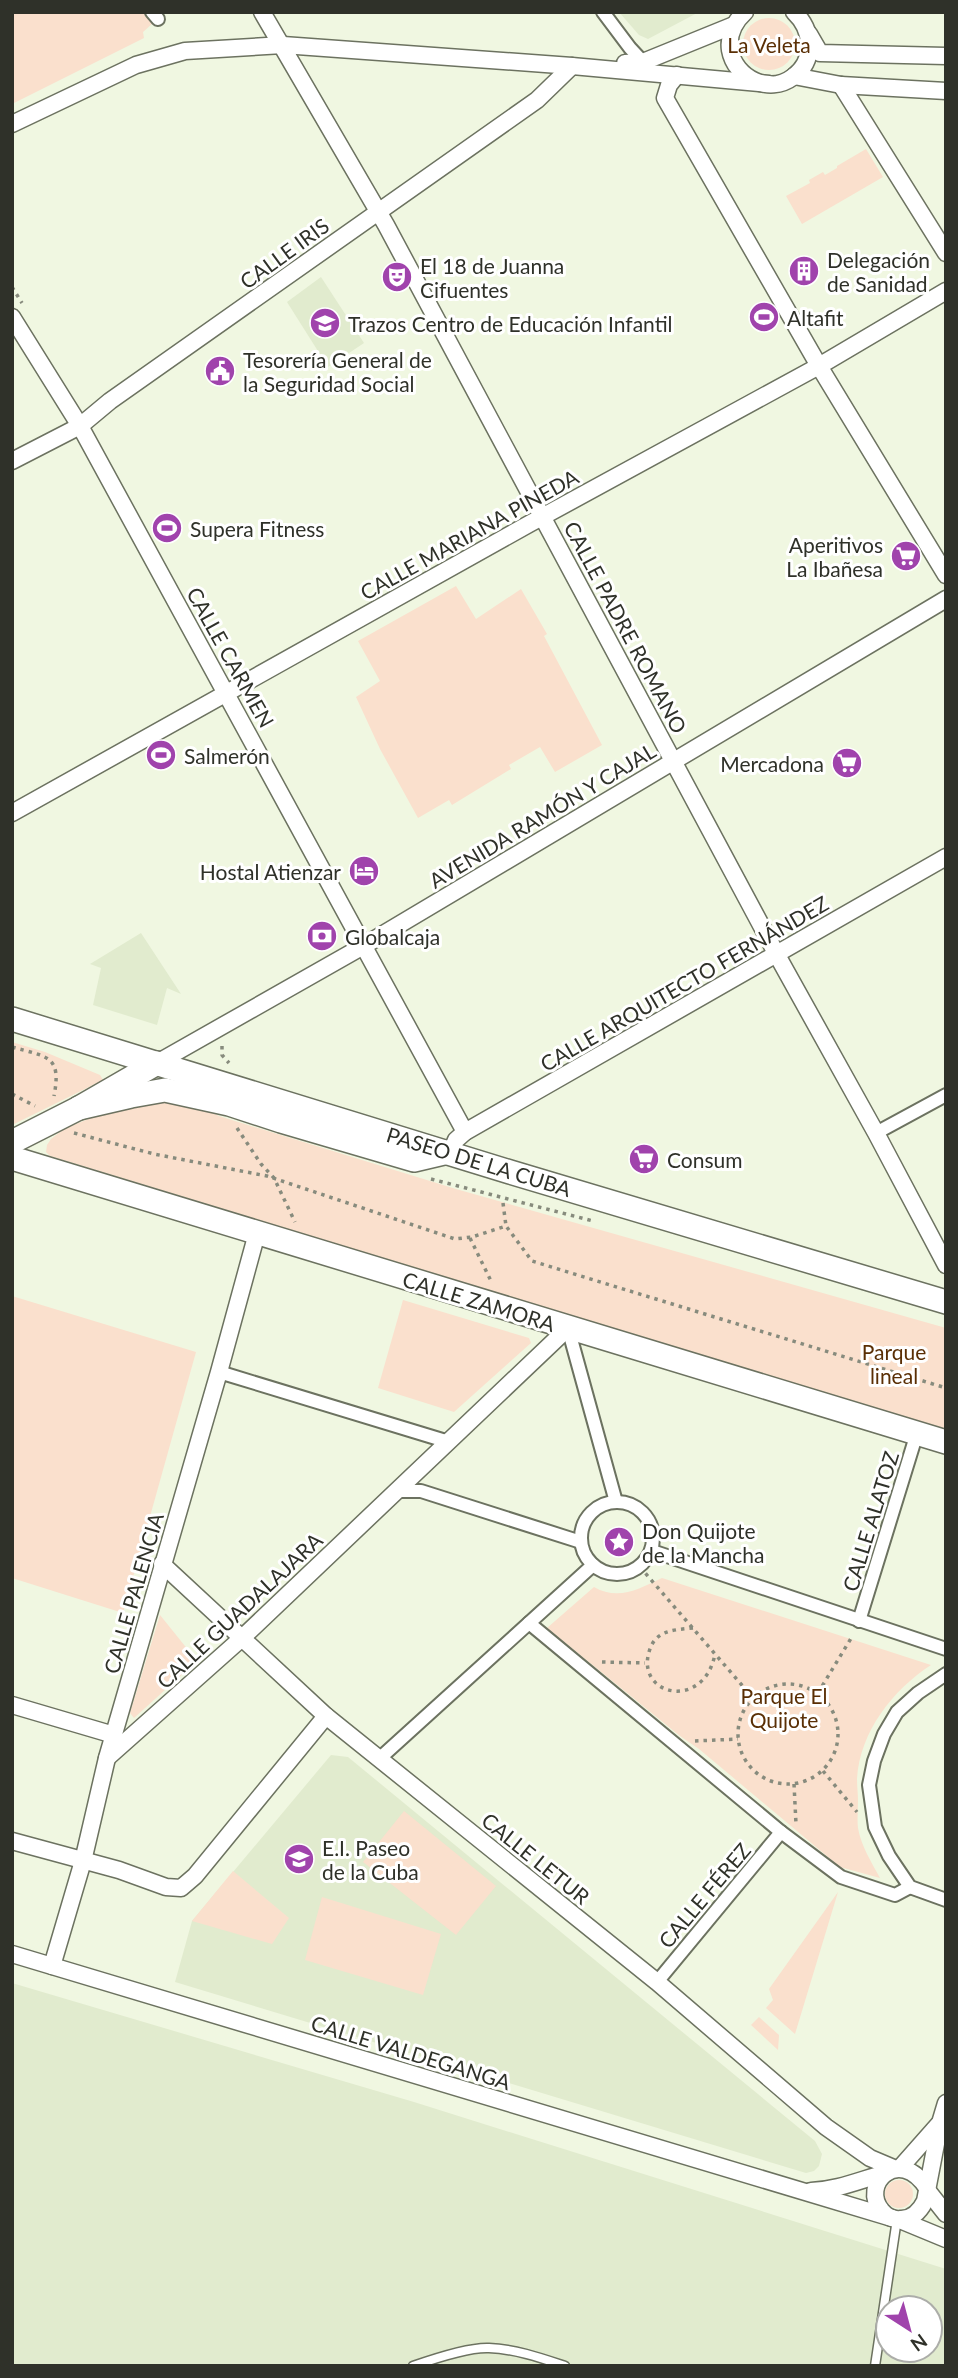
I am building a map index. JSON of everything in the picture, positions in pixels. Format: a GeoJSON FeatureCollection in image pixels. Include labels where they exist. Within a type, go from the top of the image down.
{"type":"FeatureCollection","features":[{"type":"Feature","properties":{"kind":"main road","name":"PASEO DE LA CUBA"},"geometry":{"type":"LineString","coordinates":[[12,1020],[483,1164],[946,1301]]}},
{"type":"Feature","properties":{"kind":"main road"},"geometry":{"type":"LineString","coordinates":[[12,1142],[79,1108],[157,1063]]}},
{"type":"Feature","properties":{"kind":"main road"},"geometry":{"type":"LineString","coordinates":[[79,1108],[165,1090],[229,1104],[281,1122],[414,1160],[450,1152]]}},
{"type":"Feature","properties":{"kind":"main road","name":"CALLE ZAMORA"},"geometry":{"type":"LineString","coordinates":[[12,1158],[946,1442]]}},
{"type":"Feature","properties":{"kind":"street","name":"CALLE PADRE ROMANO"},"geometry":{"type":"LineString","coordinates":[[262,12],[377,211],[946,1265]]}},
{"type":"Feature","properties":{"kind":"street"},"geometry":{"type":"LineString","coordinates":[[603,12],[629,48],[643,62]]}},
{"type":"Feature","properties":{"kind":"street"},"geometry":{"type":"LineString","coordinates":[[745,12],[734,25],[729,43],[732,57],[738,69],[755,81],[769,84]]}},
{"type":"Feature","properties":{"kind":"street"},"geometry":{"type":"LineString","coordinates":[[794,12],[803,21],[820,53],[946,56]]}},
{"type":"Feature","properties":{"kind":"street"},"geometry":{"type":"LineString","coordinates":[[578,67],[643,62],[734,25]]}},
{"type":"Feature","properties":{"kind":"street"},"geometry":{"type":"LineString","coordinates":[[794,76],[808,57],[809,33]]}},
{"type":"Feature","properties":{"kind":"street"},"geometry":{"type":"LineString","coordinates":[[12,124],[136,65],[185,51],[283,46],[769,84],[794,76],[841,85],[946,91]]}},
{"type":"Feature","properties":{"kind":"street","name":"CALLE IRIS"},"geometry":{"type":"LineString","coordinates":[[12,461],[80,426],[110,401],[537,100],[578,67]]}},
{"type":"Feature","properties":{"kind":"street"},"geometry":{"type":"LineString","coordinates":[[677,75],[669,85],[665,98],[819,366],[946,575]]}},
{"type":"Feature","properties":{"kind":"street"},"geometry":{"type":"LineString","coordinates":[[841,85],[946,253]]}},
{"type":"Feature","properties":{"kind":"street","name":"CALLE MARIANA PINEDA"},"geometry":{"type":"LineString","coordinates":[[12,813],[542,517],[819,366],[946,291]]}},
{"type":"Feature","properties":{"kind":"street","name":"CALLE CARMEN"},"geometry":{"type":"LineString","coordinates":[[12,317],[80,426],[465,1132]]}},
{"type":"Feature","properties":{"kind":"street","name":"AVENIDA RAMÓN Y CAJAL"},"geometry":{"type":"LineString","coordinates":[[157,1063],[365,945],[946,599]]}},
{"type":"Feature","properties":{"kind":"street","name":"CALLE ARQUITECTO FERNÁNDEZ"},"geometry":{"type":"LineString","coordinates":[[450,1152],[456,1140],[465,1132],[946,857]]}},
{"type":"Feature","properties":{"kind":"street"},"geometry":{"type":"LineString","coordinates":[[876,1133],[946,1095]]}},
{"type":"Feature","properties":{"kind":"street","name":"CALLE PALENCIA"},"geometry":{"type":"LineString","coordinates":[[52,1966],[83,1861],[107,1758],[257,1233]]}},
{"type":"Feature","properties":{"kind":"street"},"geometry":{"type":"LineString","coordinates":[[568,1328],[616,1502]]}},
{"type":"Feature","properties":{"kind":"street","name":"CALLE GUADALAJARA"},"geometry":{"type":"LineString","coordinates":[[107,1758],[242,1638],[568,1328]]}},
{"type":"Feature","properties":{"kind":"street"},"geometry":{"type":"LineString","coordinates":[[219,1372],[449,1442]]}},
{"type":"Feature","properties":{"kind":"street","name":"CALLE ALATOZ"},"geometry":{"type":"LineString","coordinates":[[859,1620],[917,1433]]}},
{"type":"Feature","properties":{"kind":"street"},"geometry":{"type":"LineString","coordinates":[[398,1491],[421,1491],[581,1542]]}},
{"type":"Feature","properties":{"kind":"street"},"geometry":{"type":"LineString","coordinates":[[616,1502],[639,1509],[652,1527],[652,1551],[640,1567],[629,1573],[604,1572],[593,1565],[581,1542],[582,1530],[594,1510],[616,1502]]}},
{"type":"Feature","properties":{"kind":"street"},"geometry":{"type":"LineString","coordinates":[[652,1551],[946,1649]]}},
{"type":"Feature","properties":{"kind":"street","name":"CALLE LETUR"},"geometry":{"type":"LineString","coordinates":[[162,1564],[326,1716],[657,1982],[826,2127],[870,2158],[894,2170]]}},
{"type":"Feature","properties":{"kind":"street"},"geometry":{"type":"LineString","coordinates":[[379,1759],[593,1565]]}},
{"type":"Feature","properties":{"kind":"street"},"geometry":{"type":"LineString","coordinates":[[529,1623],[781,1832],[841,1877],[895,1895],[910,1887]]}},
{"type":"Feature","properties":{"kind":"street"},"geometry":{"type":"LineString","coordinates":[[946,1674],[918,1693],[897,1712],[884,1734],[869,1785],[875,1827],[889,1856],[910,1887],[946,1900]]}},
{"type":"Feature","properties":{"kind":"street"},"geometry":{"type":"LineString","coordinates":[[12,1705],[114,1735]]}},
{"type":"Feature","properties":{"kind":"street"},"geometry":{"type":"LineString","coordinates":[[12,1840],[166,1886],[181,1888],[195,1876],[326,1716]]}},
{"type":"Feature","properties":{"kind":"street","name":"CALLE FÉREZ"},"geometry":{"type":"LineString","coordinates":[[657,1982],[781,1832]]}},
{"type":"Feature","properties":{"kind":"street","name":"CALLE VALDEGANGA"},"geometry":{"type":"LineString","coordinates":[[12,1954],[896,2219]]}},
{"type":"Feature","properties":{"kind":"street"},"geometry":{"type":"LineString","coordinates":[[896,2219],[914,2216],[921,2209],[946,2103]]}},
{"type":"Feature","properties":{"kind":"street"},"geometry":{"type":"LineString","coordinates":[[940,2123],[894,2170],[880,2178],[875,2197],[884,2214],[946,2238]]}},
{"type":"Feature","properties":{"kind":"street"},"geometry":{"type":"LineString","coordinates":[[894,2170],[910,2170],[919,2176],[946,2214]]}},
{"type":"Feature","properties":{"kind":"street","name":"CALLE VALDEGANGA"},"geometry":{"type":"LineString","coordinates":[[798,2191],[827,2191],[894,2170]]}},
{"type":"Feature","properties":{"kind":"lane"},"geometry":{"type":"LineString","coordinates":[[875,2366],[896,2219]]}},
{"type":"Feature","properties":{"kind":"lane"},"geometry":{"type":"LineString","coordinates":[[413,2366],[487,2347],[535,2356],[565,2366]]}},
{"type":"Feature","properties":{"kind":"path"},"geometry":{"type":"LineString","coordinates":[[12,1094],[43,1110]]}},
{"type":"Feature","properties":{"kind":"path"},"geometry":{"type":"LineString","coordinates":[[236,1126],[261,1164],[274,1178],[299,1230]]}},
{"type":"Feature","properties":{"kind":"path"},"geometry":{"type":"LineString","coordinates":[[66,1128],[92,1139],[274,1178],[455,1239],[470,1238],[506,1226]]}},
{"type":"Feature","properties":{"kind":"path"},"geometry":{"type":"LineString","coordinates":[[503,1203],[506,1226],[532,1261],[946,1388]]}},
{"type":"Feature","properties":{"kind":"path"},"geometry":{"type":"LineString","coordinates":[[470,1238],[493,1286]]}},
{"type":"Feature","properties":{"kind":"path"},"geometry":{"type":"LineString","coordinates":[[640,1567],[753,1698]]}},
{"type":"Feature","properties":{"kind":"path"},"geometry":{"type":"LineString","coordinates":[[818,1693],[851,1640],[859,1620]]}},
{"type":"Feature","properties":{"kind":"path"},"geometry":{"type":"LineString","coordinates":[[693,1628],[663,1633],[652,1642],[645,1663],[650,1675],[668,1692],[693,1689],[712,1669],[715,1654]]}},
{"type":"Feature","properties":{"kind":"path"},"geometry":{"type":"LineString","coordinates":[[576,1661],[645,1663]]}},
{"type":"Feature","properties":{"kind":"path"},"geometry":{"type":"LineString","coordinates":[[785,1684],[802,1685],[818,1693],[830,1706],[837,1722],[839,1740],[833,1756],[822,1771],[810,1780],[794,1784],[763,1778],[746,1761],[738,1739],[741,1717],[753,1698],[768,1688],[785,1684]]}},
{"type":"Feature","properties":{"kind":"path"},"geometry":{"type":"LineString","coordinates":[[673,1743],[738,1739]]}},
{"type":"Feature","properties":{"kind":"path"},"geometry":{"type":"LineString","coordinates":[[822,1771],[856,1812],[875,1827]]}},
{"type":"Feature","properties":{"kind":"path"},"geometry":{"type":"LineString","coordinates":[[794,1784],[797,1844]]}},
{"type":"Feature","properties":{"kind":"shaded area"},"geometry":{"type":"Polygon","coordinates":[[[619,12],[699,12],[648,39],[639,35],[619,12]]]}},
{"type":"Feature","properties":{"kind":"shaded area","name":"Trazos Centro de Educación Infantil"},"geometry":{"type":"Polygon","coordinates":[[[321,277],[364,343],[328,367],[287,302],[321,277]]]}},
{"type":"Feature","properties":{"kind":"shaded area"},"geometry":{"type":"Polygon","coordinates":[[[141,933],[181,994],[167,988],[157,1025],[93,1005],[101,968],[90,964],[141,933]]]}},
{"type":"Feature","properties":{"kind":"shaded area"},"geometry":{"type":"Polygon","coordinates":[[[331,1755],[348,1757],[815,2141],[822,2154],[819,2166],[806,2173],[175,1982],[192,1921],[331,1755]]]}},
{"type":"Feature","properties":{"kind":"shaded area"},"geometry":{"type":"Polygon","coordinates":[[[12,1983],[414,2102],[946,2269],[946,2366],[12,2366],[12,1983]]]}},
{"type":"Feature","properties":{"kind":"green space"},"geometry":{"type":"Polygon","coordinates":[[[12,12],[159,12],[162,15],[143,32],[144,38],[12,104],[12,12]]]}},
{"type":"Feature","properties":{"kind":"green space","name":"La Veleta"},"geometry":{"type":"Polygon","coordinates":[[[769,18],[779,20],[787,26],[793,34],[793,54],[787,62],[779,68],[769,70],[759,68],[751,62],[745,54],[743,44],[745,34],[751,26],[759,20],[769,18]]]}},
{"type":"Feature","properties":{"kind":"green space"},"geometry":{"type":"Polygon","coordinates":[[[866,149],[883,177],[802,224],[786,196],[810,183],[809,180],[823,172],[825,175],[866,149]]]}},
{"type":"Feature","properties":{"kind":"green space"},"geometry":{"type":"Polygon","coordinates":[[[456,586],[476,619],[521,589],[547,634],[544,636],[602,745],[555,772],[540,747],[509,765],[511,769],[452,805],[449,800],[418,818],[380,749],[356,697],[380,681],[358,641],[456,586]]]}},
{"type":"Feature","properties":{"kind":"green space"},"geometry":{"type":"Polygon","coordinates":[[[12,1042],[45,1052],[100,1075],[103,1080],[12,1125],[12,1042]]]}},
{"type":"Feature","properties":{"kind":"green space","name":"Parque lineal"},"geometry":{"type":"Polygon","coordinates":[[[172,1099],[456,1189],[946,1328],[946,1430],[50,1156],[46,1152],[51,1139],[64,1129],[127,1103],[172,1099]]]}},
{"type":"Feature","properties":{"kind":"green space"},"geometry":{"type":"Polygon","coordinates":[[[12,1296],[196,1352],[123,1613],[12,1578],[12,1296]]]}},
{"type":"Feature","properties":{"kind":"green space"},"geometry":{"type":"Polygon","coordinates":[[[403,1300],[529,1338],[531,1343],[454,1412],[378,1388],[403,1300]]]}},
{"type":"Feature","properties":{"kind":"green space","name":"Parque El Quijote"},"geometry":{"type":"Polygon","coordinates":[[[662,1578],[931,1665],[904,1687],[881,1713],[864,1744],[859,1761],[859,1835],[880,1878],[840,1867],[699,1749],[547,1628],[594,1587],[612,1593],[628,1592],[662,1578]]]}},
{"type":"Feature","properties":{"kind":"green space"},"geometry":{"type":"Polygon","coordinates":[[[160,1615],[197,1661],[134,1718],[130,1713],[160,1615]]]}},
{"type":"Feature","properties":{"kind":"green space"},"geometry":{"type":"Polygon","coordinates":[[[404,1811],[496,1886],[456,1935],[363,1862],[404,1811]]]}},
{"type":"Feature","properties":{"kind":"green space"},"geometry":{"type":"Polygon","coordinates":[[[233,1871],[289,1918],[272,1944],[192,1921],[233,1871]]]}},
{"type":"Feature","properties":{"kind":"green space"},"geometry":{"type":"Polygon","coordinates":[[[838,1892],[795,2034],[766,2008],[773,2000],[769,1989],[838,1892]]]}},
{"type":"Feature","properties":{"kind":"green space"},"geometry":{"type":"Polygon","coordinates":[[[322,1897],[441,1934],[423,1995],[305,1960],[322,1897]]]}},
{"type":"Feature","properties":{"kind":"green space"},"geometry":{"type":"Polygon","coordinates":[[[759,2017],[779,2035],[778,2050],[751,2025],[759,2017]]]}},
{"type":"Feature","properties":{"kind":"green space"},"geometry":{"type":"Polygon","coordinates":[[[899,2180],[909,2184],[913,2194],[909,2204],[899,2208],[889,2204],[885,2194],[889,2184],[899,2180]]]}},
{"type":"Feature","properties":{"kind":"place","name":"Delegación de Sanidad"},"geometry":{"type":"Point","coordinates":[804,271]}},
{"type":"Feature","properties":{"kind":"place","name":"El 18 de Juanna Cifuentes"},"geometry":{"type":"Point","coordinates":[397,277]}},
{"type":"Feature","properties":{"kind":"place","name":"Altafit"},"geometry":{"type":"Point","coordinates":[764,317]}},
{"type":"Feature","properties":{"kind":"place","name":"Trazos Centro de Educación Infantil"},"geometry":{"type":"Point","coordinates":[325,323]}},
{"type":"Feature","properties":{"kind":"place","name":"Tesorería General de la Seguridad Social"},"geometry":{"type":"Point","coordinates":[220,371]}},
{"type":"Feature","properties":{"kind":"place","name":"Supera Fitness"},"geometry":{"type":"Point","coordinates":[167,528]}},
{"type":"Feature","properties":{"kind":"place","name":"Aperitivos La Ibañesa"},"geometry":{"type":"Point","coordinates":[906,556]}},
{"type":"Feature","properties":{"kind":"place","name":"Salmerón"},"geometry":{"type":"Point","coordinates":[161,755]}},
{"type":"Feature","properties":{"kind":"place","name":"Mercadona"},"geometry":{"type":"Point","coordinates":[847,763]}},
{"type":"Feature","properties":{"kind":"place","name":"Hostal Atienzar"},"geometry":{"type":"Point","coordinates":[364,871]}},
{"type":"Feature","properties":{"kind":"place","name":"Globalcaja"},"geometry":{"type":"Point","coordinates":[322,936]}},
{"type":"Feature","properties":{"kind":"place","name":"Consum"},"geometry":{"type":"Point","coordinates":[644,1159]}},
{"type":"Feature","properties":{"kind":"place","name":"Don Quijote de la Mancha"},"geometry":{"type":"Point","coordinates":[619,1542]}},
{"type":"Feature","properties":{"kind":"place","name":"E.I. Paseo de la Cuba"},"geometry":{"type":"Point","coordinates":[299,1859]}}]}
